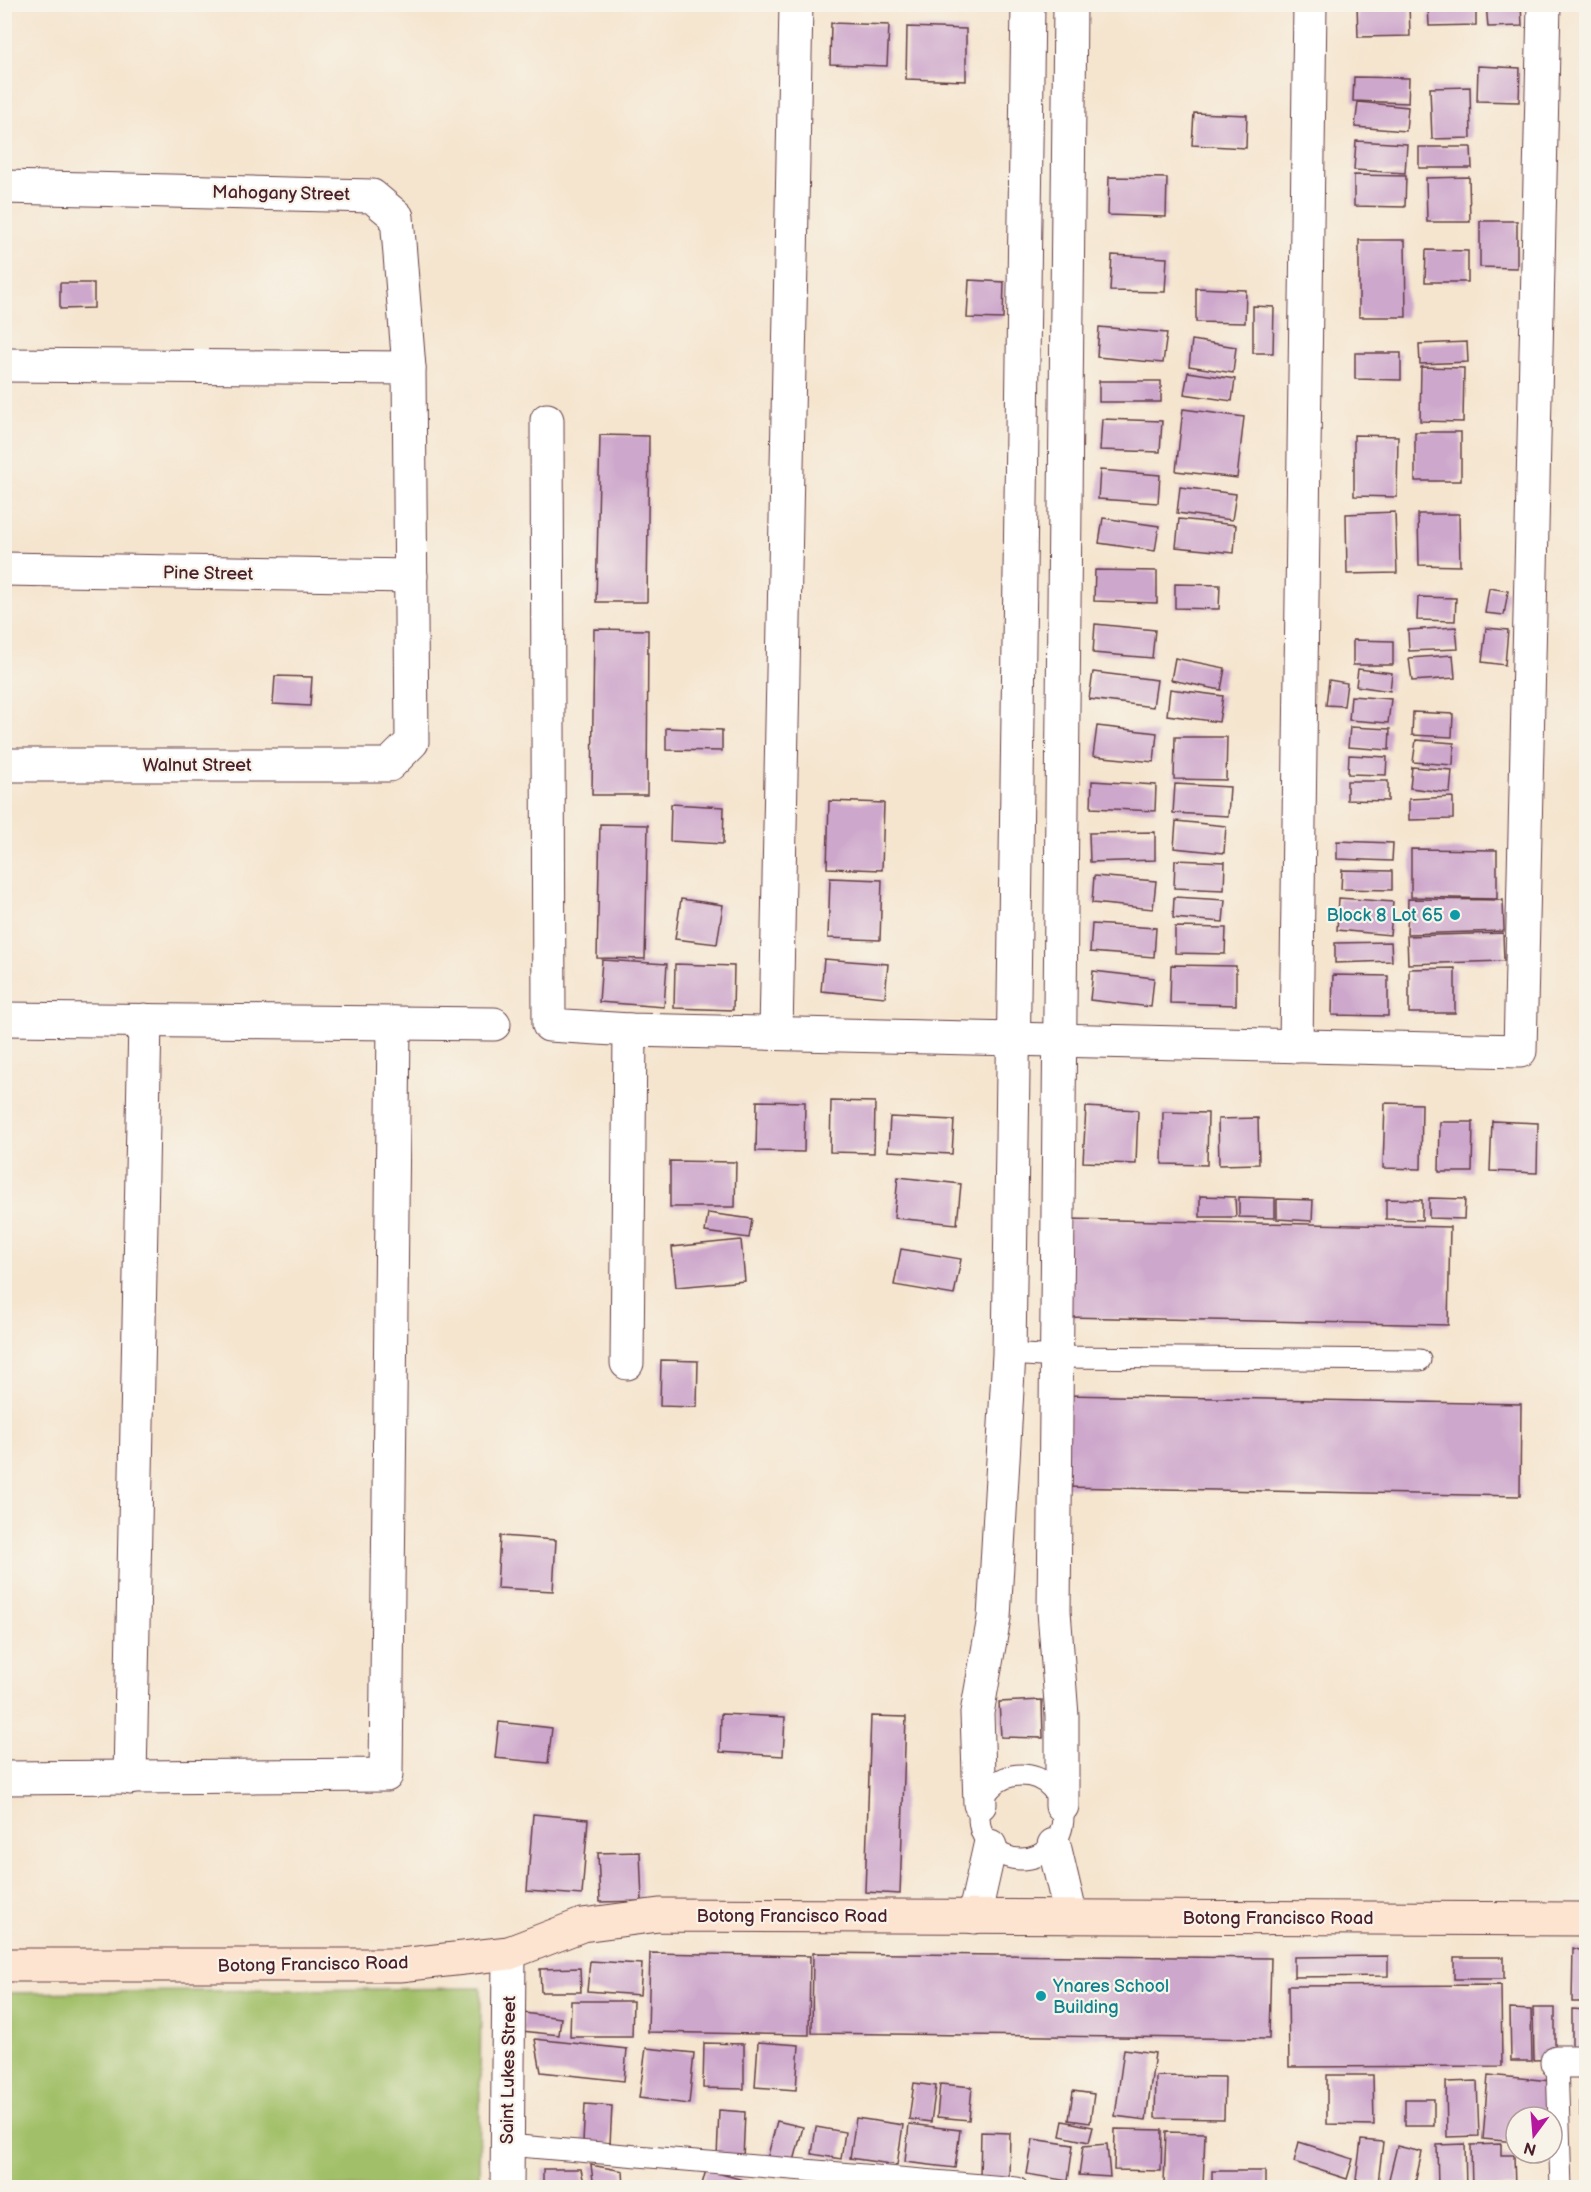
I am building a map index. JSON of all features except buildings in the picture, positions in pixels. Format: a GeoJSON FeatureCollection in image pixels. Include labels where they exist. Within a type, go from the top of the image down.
{"type":"FeatureCollection","features":[{"type":"Feature","properties":{"kind":"street"},"geometry":{"type":"LineString","coordinates":[[776,1033],[796,4]]}},
{"type":"Feature","properties":{"kind":"street"},"geometry":{"type":"LineString","coordinates":[[980,1804],[977,1713],[994,1618],[1009,1354],[1028,4]]}},
{"type":"Feature","properties":{"kind":"street"},"geometry":{"type":"LineString","coordinates":[[1062,1806],[1062,1716],[1054,1611],[1070,4]]}},
{"type":"Feature","properties":{"kind":"street"},"geometry":{"type":"LineString","coordinates":[[1296,1046],[1310,4]]}},
{"type":"Feature","properties":{"kind":"street"},"geometry":{"type":"LineString","coordinates":[[547,420],[549,1025],[630,1030],[1520,1051],[1544,4]]}},
{"type":"Feature","properties":{"kind":"street","name":"Mahogany Street"},"geometry":{"type":"LineString","coordinates":[[4,187],[372,196],[397,217],[409,368],[412,742],[390,765]]}},
{"type":"Feature","properties":{"kind":"street"},"geometry":{"type":"LineString","coordinates":[[4,365],[409,368]]}},
{"type":"Feature","properties":{"kind":"street","name":"Pine Street"},"geometry":{"type":"LineString","coordinates":[[4,569],[411,576]]}},
{"type":"Feature","properties":{"kind":"street","name":"Walnut Street"},"geometry":{"type":"LineString","coordinates":[[4,765],[390,765]]}},
{"type":"Feature","properties":{"kind":"street"},"geometry":{"type":"LineString","coordinates":[[4,1019],[494,1024]]}},
{"type":"Feature","properties":{"kind":"street"},"geometry":{"type":"LineString","coordinates":[[130,1778],[145,1020]]}},
{"type":"Feature","properties":{"kind":"street"},"geometry":{"type":"LineString","coordinates":[[4,1778],[386,1775],[394,1023]]}},
{"type":"Feature","properties":{"kind":"street"},"geometry":{"type":"LineString","coordinates":[[627,1363],[630,1030]]}},
{"type":"Feature","properties":{"kind":"street"},"geometry":{"type":"LineString","coordinates":[[1054,1845],[1071,1917]]}},
{"type":"Feature","properties":{"kind":"street"},"geometry":{"type":"LineString","coordinates":[[974,1917],[990,1846]]}},
{"type":"Feature","properties":{"kind":"street","name":"Botong Francisco Road"},"geometry":{"type":"LineString","coordinates":[[4,1965],[399,1965],[509,1953],[582,1924],[659,1915],[1587,1919]]}},
{"type":"Feature","properties":{"kind":"street","name":"Saint Lukes Street"},"geometry":{"type":"LineString","coordinates":[[507,2187],[509,1953]]}},
{"type":"Feature","properties":{"kind":"lane"},"geometry":{"type":"LineString","coordinates":[[1009,1354],[1056,1357],[1420,1360]]}},
{"type":"Feature","properties":{"kind":"lane"},"geometry":{"type":"LineString","coordinates":[[1014,1775],[1029,1775],[1044,1781],[1055,1792],[1062,1806],[1064,1819],[1062,1833],[1044,1854],[1031,1859],[1016,1860],[1002,1855],[990,1846],[982,1834],[978,1819],[980,1804],[987,1791],[1000,1781],[1014,1775]]}},
{"type":"Feature","properties":{"kind":"lane"},"geometry":{"type":"LineString","coordinates":[[1561,2187],[1572,2062]]}},
{"type":"Feature","properties":{"kind":"lane"},"geometry":{"type":"LineString","coordinates":[[507,2145],[1017,2187]]}},
{"type":"Feature","properties":{"kind":"green space"},"geometry":{"type":"Polygon","coordinates":[[[481,1988],[479,2187],[5,2187],[5,1993],[481,1988]]]}},
{"type":"Feature","properties":{"kind":"place","name":"Block 8 Lot 65"},"geometry":{"type":"Point","coordinates":[1455,915]}},
{"type":"Feature","properties":{"kind":"place","name":"Ynares School Building"},"geometry":{"type":"Point","coordinates":[1041,1996]}}]}
